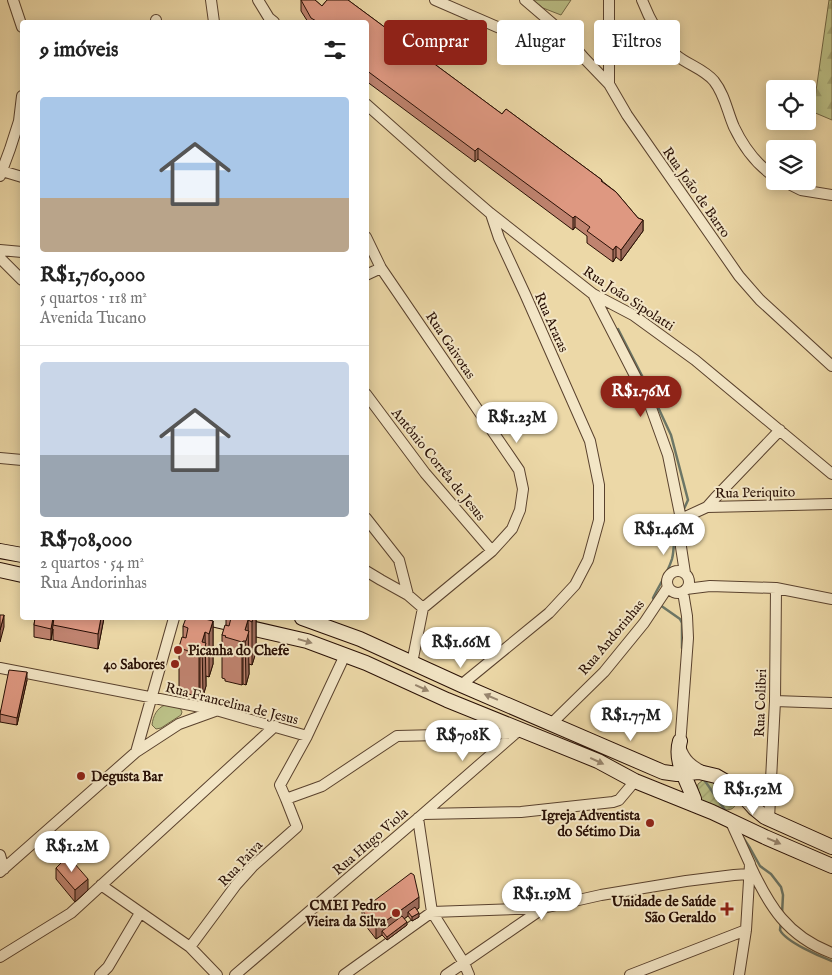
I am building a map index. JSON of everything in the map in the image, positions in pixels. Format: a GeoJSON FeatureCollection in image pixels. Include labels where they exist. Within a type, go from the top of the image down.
{"type":"FeatureCollection","features":[{"type":"Feature","properties":{"kind":"main road"},"geometry":{"type":"LineString","coordinates":[[0,550],[20,555]]}},
{"type":"Feature","properties":{"kind":"main road"},"geometry":{"type":"LineString","coordinates":[[0,570],[20,575]]}},
{"type":"Feature","properties":{"kind":"main road"},"geometry":{"type":"LineString","coordinates":[[216,620],[307,641],[345,655],[518,731],[598,761],[635,780],[694,802],[832,866]]}},
{"type":"Feature","properties":{"kind":"main road"},"geometry":{"type":"LineString","coordinates":[[308,620],[360,639],[663,772],[672,774],[706,773],[721,778],[769,819],[832,846]]}},
{"type":"Feature","properties":{"kind":"main road"},"geometry":{"type":"LineString","coordinates":[[663,772],[672,766],[677,757],[679,747]]}},
{"type":"Feature","properties":{"kind":"main road"},"geometry":{"type":"LineString","coordinates":[[679,747],[679,763],[694,802]]}},
{"type":"Feature","properties":{"kind":"main road"},"geometry":{"type":"LineString","coordinates":[[694,802],[696,781],[701,775],[706,773]]}},
{"type":"Feature","properties":{"kind":"main road"},"geometry":{"type":"LineString","coordinates":[[730,820],[740,810],[743,795]]}},
{"type":"Feature","properties":{"kind":"street"},"geometry":{"type":"LineString","coordinates":[[13,0],[20,21]]}},
{"type":"Feature","properties":{"kind":"street"},"geometry":{"type":"LineString","coordinates":[[211,0],[214,20]]}},
{"type":"Feature","properties":{"kind":"street"},"geometry":{"type":"LineString","coordinates":[[258,0],[270,20]]}},
{"type":"Feature","properties":{"kind":"street"},"geometry":{"type":"LineString","coordinates":[[435,0],[497,27]]}},
{"type":"Feature","properties":{"kind":"street","name":"Rua João de Barro"},"geometry":{"type":"LineString","coordinates":[[525,0],[548,20]]}},
{"type":"Feature","properties":{"kind":"street"},"geometry":{"type":"LineString","coordinates":[[609,0],[609,84]]}},
{"type":"Feature","properties":{"kind":"street"},"geometry":{"type":"LineString","coordinates":[[642,0],[647,13],[666,45],[677,56],[713,79],[722,92],[734,128],[745,146],[766,171]]}},
{"type":"Feature","properties":{"kind":"street","name":"Rua João de Barro"},"geometry":{"type":"LineString","coordinates":[[584,58],[609,84],[627,115],[739,276],[760,300],[832,366]]}},
{"type":"Feature","properties":{"kind":"street","name":"Rua João Sipolatti"},"geometry":{"type":"LineString","coordinates":[[369,107],[490,213],[593,294],[634,315],[696,360],[832,474]]}},
{"type":"Feature","properties":{"kind":"street"},"geometry":{"type":"LineString","coordinates":[[20,113],[19,121],[1,173],[20,177]]}},
{"type":"Feature","properties":{"kind":"street"},"geometry":{"type":"LineString","coordinates":[[801,190],[832,195]]}},
{"type":"Feature","properties":{"kind":"street","name":"Rua Araras"},"geometry":{"type":"LineString","coordinates":[[461,684],[549,613],[575,585],[588,560],[599,520],[599,485],[590,441],[498,238],[490,213]]}},
{"type":"Feature","properties":{"kind":"street","name":"Rua Gaivotas"},"geometry":{"type":"LineString","coordinates":[[369,243],[381,268],[519,470],[523,489],[520,510],[512,529],[492,551],[423,608]]}},
{"type":"Feature","properties":{"kind":"street"},"geometry":{"type":"LineString","coordinates":[[0,250],[20,252]]}},
{"type":"Feature","properties":{"kind":"street"},"geometry":{"type":"LineString","coordinates":[[0,258],[20,278]]}},
{"type":"Feature","properties":{"kind":"street"},"geometry":{"type":"LineString","coordinates":[[369,274],[381,268]]}},
{"type":"Feature","properties":{"kind":"street"},"geometry":{"type":"LineString","coordinates":[[593,294],[650,405],[668,455],[681,519],[681,547],[686,575],[689,581],[685,590],[688,638],[679,747],[692,766],[706,773]]}},
{"type":"Feature","properties":{"kind":"street","name":"Antônio Corrêa de Jesus"},"geometry":{"type":"LineString","coordinates":[[369,398],[425,474],[492,551]]}},
{"type":"Feature","properties":{"kind":"street"},"geometry":{"type":"LineString","coordinates":[[707,507],[780,430]]}},
{"type":"Feature","properties":{"kind":"street"},"geometry":{"type":"LineString","coordinates":[[0,458],[20,460]]}},
{"type":"Feature","properties":{"kind":"street","name":"Rua Periquito"},"geometry":{"type":"LineString","coordinates":[[681,519],[707,507],[832,504]]}},
{"type":"Feature","properties":{"kind":"street"},"geometry":{"type":"LineString","coordinates":[[369,522],[399,560],[408,595]]}},
{"type":"Feature","properties":{"kind":"street"},"geometry":{"type":"LineString","coordinates":[[681,547],[667,579],[668,587],[674,593],[710,586],[776,588],[832,599]]}},
{"type":"Feature","properties":{"kind":"street"},"geometry":{"type":"LineString","coordinates":[[669,575],[676,570],[681,571],[710,586]]}},
{"type":"Feature","properties":{"kind":"street"},"geometry":{"type":"LineString","coordinates":[[369,572],[408,595],[423,608],[412,663]]}},
{"type":"Feature","properties":{"kind":"street","name":"Rua Andorinhas"},"geometry":{"type":"LineString","coordinates":[[552,723],[604,672],[644,623],[668,587]]}},
{"type":"Feature","properties":{"kind":"street","name":"Rua Colibri"},"geometry":{"type":"LineString","coordinates":[[769,819],[775,701],[776,588]]}},
{"type":"Feature","properties":{"kind":"street"},"geometry":{"type":"LineString","coordinates":[[136,752],[173,620]]}},
{"type":"Feature","properties":{"kind":"street"},"geometry":{"type":"LineString","coordinates":[[345,655],[307,736],[280,785],[286,799],[322,786],[398,736],[518,731]]}},
{"type":"Feature","properties":{"kind":"street","name":"Rua Francelina de Jesus"},"geometry":{"type":"LineString","coordinates":[[0,668],[216,710],[307,736]]}},
{"type":"Feature","properties":{"kind":"street"},"geometry":{"type":"LineString","coordinates":[[775,701],[832,703]]}},
{"type":"Feature","properties":{"kind":"street"},"geometry":{"type":"LineString","coordinates":[[2,870],[136,752],[179,724],[216,710]]}},
{"type":"Feature","properties":{"kind":"street"},"geometry":{"type":"LineString","coordinates":[[0,957],[72,913],[275,726]]}},
{"type":"Feature","properties":{"kind":"street"},"geometry":{"type":"LineString","coordinates":[[469,975],[464,963],[432,912],[421,816],[518,731]]}},
{"type":"Feature","properties":{"kind":"street","name":"Rua Hugo Viola"},"geometry":{"type":"LineString","coordinates":[[235,975],[421,816],[521,812],[613,802],[623,796],[635,780]]}},
{"type":"Feature","properties":{"kind":"street","name":"Rua Paiva"},"geometry":{"type":"LineString","coordinates":[[190,947],[252,866],[297,827],[286,799]]}},
{"type":"Feature","properties":{"kind":"street"},"geometry":{"type":"LineString","coordinates":[[730,820],[749,869],[779,916],[807,940],[832,953]]}},
{"type":"Feature","properties":{"kind":"street"},"geometry":{"type":"LineString","coordinates":[[0,855],[2,870]]}},
{"type":"Feature","properties":{"kind":"street"},"geometry":{"type":"LineString","coordinates":[[344,975],[432,912],[543,908],[601,896],[734,874],[749,869]]}},
{"type":"Feature","properties":{"kind":"street"},"geometry":{"type":"LineString","coordinates":[[739,975],[746,930],[749,869]]}},
{"type":"Feature","properties":{"kind":"street"},"geometry":{"type":"LineString","coordinates":[[101,885],[190,947],[216,975]]}},
{"type":"Feature","properties":{"kind":"street"},"geometry":{"type":"LineString","coordinates":[[446,975],[543,908]]}},
{"type":"Feature","properties":{"kind":"street"},"geometry":{"type":"LineString","coordinates":[[100,975],[108,967],[140,913]]}},
{"type":"Feature","properties":{"kind":"street"},"geometry":{"type":"LineString","coordinates":[[630,975],[746,930]]}},
{"type":"Feature","properties":{"kind":"green space"},"geometry":{"type":"Polygon","coordinates":[[[533,0],[571,0],[561,15],[543,8],[533,0]]]}},
{"type":"Feature","properties":{"kind":"green space"},"geometry":{"type":"Polygon","coordinates":[[[829,0],[832,0],[832,120],[816,113],[816,91],[829,0]]]}},
{"type":"Feature","properties":{"kind":"green space"},"geometry":{"type":"Polygon","coordinates":[[[165,705],[180,708],[181,715],[161,728],[156,729],[152,725],[154,716],[165,705]]]}},
{"type":"Feature","properties":{"kind":"green space"},"geometry":{"type":"Polygon","coordinates":[[[706,779],[724,785],[737,799],[734,807],[724,810],[700,800],[697,794],[698,784],[706,779]]]}},
{"type":"Feature","properties":{"kind":"building"},"geometry":{"type":"Polygon","coordinates":[[[301,0],[315,0],[322,6],[327,0],[348,0],[384,27],[384,65],[436,65],[502,114],[506,109],[602,180],[616,192],[638,218],[643,220],[621,250],[616,246],[613,250],[587,231],[590,227],[575,216],[573,218],[478,148],[475,151],[369,72],[369,20],[314,20],[311,18],[301,0]]]}},
{"type":"Feature","properties":{"kind":"building"},"geometry":{"type":"Polygon","coordinates":[[[0,615],[4,615],[0,630],[0,615]]]}},
{"type":"Feature","properties":{"kind":"building"},"geometry":{"type":"Polygon","coordinates":[[[35,620],[53,620],[51,629],[34,625],[35,620]]]}},
{"type":"Feature","properties":{"kind":"building"},"geometry":{"type":"Polygon","coordinates":[[[54,620],[101,620],[98,634],[53,625],[54,620]]]}},
{"type":"Feature","properties":{"kind":"building"},"geometry":{"type":"Polygon","coordinates":[[[185,620],[213,621],[209,634],[205,632],[202,642],[206,643],[203,653],[199,654],[179,647],[182,637],[186,638],[188,628],[183,626],[185,620]]]}},
{"type":"Feature","properties":{"kind":"building"},"geometry":{"type":"Polygon","coordinates":[[[230,620],[248,620],[245,630],[249,631],[246,641],[242,642],[222,635],[225,625],[229,626],[230,620]]]}},
{"type":"Feature","properties":{"kind":"building"},"geometry":{"type":"Polygon","coordinates":[[[9,670],[27,672],[17,718],[0,714],[9,670]]]}},
{"type":"Feature","properties":{"kind":"building"},"geometry":{"type":"Polygon","coordinates":[[[68,856],[88,879],[75,890],[56,868],[68,856]]]}},
{"type":"Feature","properties":{"kind":"building"},"geometry":{"type":"Polygon","coordinates":[[[411,873],[414,875],[419,897],[376,928],[362,910],[411,873]]]}},
{"type":"Feature","properties":{"kind":"building"},"geometry":{"type":"Polygon","coordinates":[[[415,907],[419,913],[412,917],[408,912],[415,907]]]}},
{"type":"Feature","properties":{"kind":"building"},"geometry":{"type":"Polygon","coordinates":[[[402,916],[407,922],[387,937],[382,931],[402,916]]]}},
{"type":"Feature","properties":{"kind":"waterway"},"geometry":{"type":"LineString","coordinates":[[618,329],[671,435],[688,500],[683,511]]}},
{"type":"Feature","properties":{"kind":"waterway"},"geometry":{"type":"LineString","coordinates":[[655,602],[653,598],[672,559],[677,523]]}},
{"type":"Feature","properties":{"kind":"waterway"},"geometry":{"type":"LineString","coordinates":[[660,605],[680,619],[682,623],[682,648]]}},
{"type":"Feature","properties":{"kind":"waterway"},"geometry":{"type":"LineString","coordinates":[[703,778],[727,813]]}},
{"type":"Feature","properties":{"kind":"waterway"},"geometry":{"type":"LineString","coordinates":[[742,836],[760,866],[771,874],[781,887],[783,895],[782,914]]}},
{"type":"Feature","properties":{"kind":"waterway"},"geometry":{"type":"LineString","coordinates":[[781,922],[780,930],[783,935],[803,948],[832,961]]}},
{"type":"Feature","properties":{"kind":"place","name":"Picanha do Chefe"},"geometry":{"type":"Point","coordinates":[178,650]}},
{"type":"Feature","properties":{"kind":"place","name":"40 Sabores"},"geometry":{"type":"Point","coordinates":[175,664]}},
{"type":"Feature","properties":{"kind":"place","name":"Degusta Bar"},"geometry":{"type":"Point","coordinates":[81,776]}},
{"type":"Feature","properties":{"kind":"place","name":"Igreja Adventista do Sétimo Dia"},"geometry":{"type":"Point","coordinates":[650,823]}},
{"type":"Feature","properties":{"kind":"place","name":"Unidade de Saúde São Geraldo"},"geometry":{"type":"Point","coordinates":[727,909]}},
{"type":"Feature","properties":{"kind":"place","name":"CMEI Pedro Vieira da Silva"},"geometry":{"type":"Point","coordinates":[396,913]}}]}
